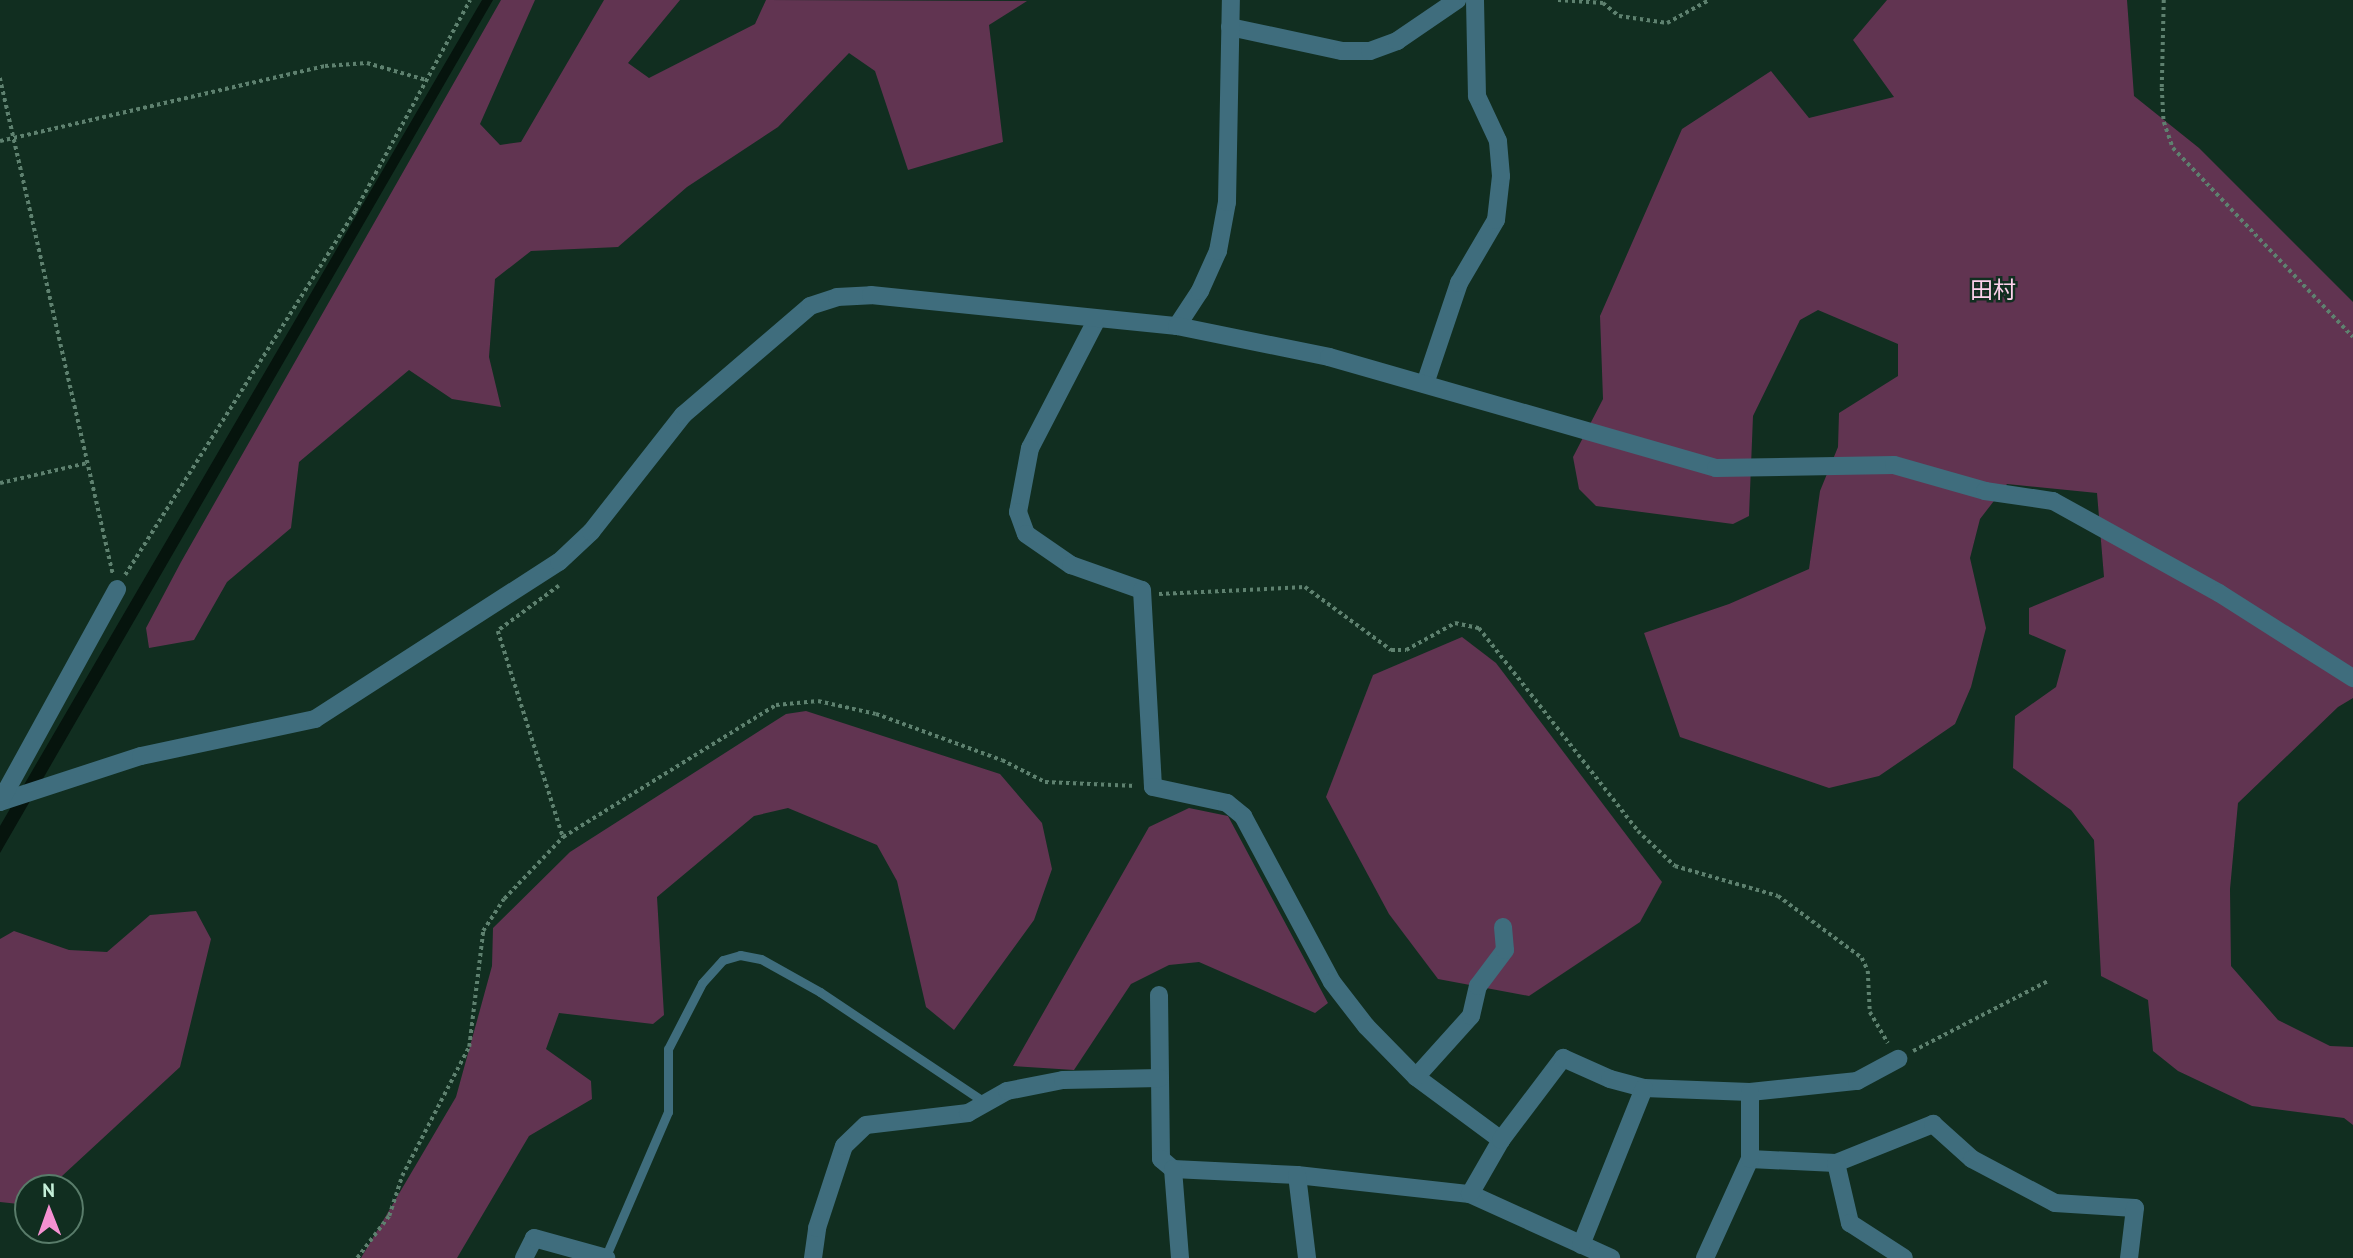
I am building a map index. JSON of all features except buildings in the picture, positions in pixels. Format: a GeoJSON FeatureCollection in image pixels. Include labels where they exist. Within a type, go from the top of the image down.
{"type":"FeatureCollection","features":[{"type":"Feature","properties":{"kind":"street"},"geometry":{"type":"LineString","coordinates":[[1177,326],[1200,292],[1218,251],[1222,227],[1231,123],[1231,0]]}},
{"type":"Feature","properties":{"kind":"street"},"geometry":{"type":"LineString","coordinates":[[1230,27],[1342,51],[1370,51],[1397,41],[1457,0]]}},
{"type":"Feature","properties":{"kind":"street"},"geometry":{"type":"LineString","coordinates":[[1424,384],[1459,283],[1496,220],[1501,176],[1498,141],[1476,96],[1475,0]]}},
{"type":"Feature","properties":{"kind":"street"},"geometry":{"type":"LineString","coordinates":[[5,800],[141,756],[315,719],[558,562],[591,532],[683,415],[810,306],[837,297],[871,295],[1177,326],[1329,357],[1716,468],[1894,465],[1985,491],[2053,501],[2219,593],[2353,678]]}},
{"type":"Feature","properties":{"kind":"street"},"geometry":{"type":"LineString","coordinates":[[1097,319],[1030,448],[1018,512],[1026,534],[1045,551],[1071,565],[1121,579],[1142,590],[1153,787],[1227,803],[1243,816],[1332,982],[1416,1077],[1501,1140]]}},
{"type":"Feature","properties":{"kind":"street"},"geometry":{"type":"LineString","coordinates":[[5,800],[117,589]]}},
{"type":"Feature","properties":{"kind":"street"},"geometry":{"type":"LineString","coordinates":[[1416,1077],[1471,1016],[1478,986],[1505,950],[1503,927]]}},
{"type":"Feature","properties":{"kind":"street"},"geometry":{"type":"LineString","coordinates":[[1159,995],[1161,1159],[1173,1169],[1297,1175],[1471,1194],[1611,1258]]}},
{"type":"Feature","properties":{"kind":"street"},"geometry":{"type":"LineString","coordinates":[[1471,1194],[1501,1140],[1563,1058],[1610,1079],[1644,1087],[1750,1092],[1857,1081],[1898,1059]]}},
{"type":"Feature","properties":{"kind":"street"},"geometry":{"type":"LineString","coordinates":[[813,1258],[817,1228],[844,1146],[853,1133],[866,1125],[968,1113],[1007,1091],[1063,1080],[1160,1078]]}},
{"type":"Feature","properties":{"kind":"street"},"geometry":{"type":"LineString","coordinates":[[1581,1245],[1644,1087]]}},
{"type":"Feature","properties":{"kind":"street"},"geometry":{"type":"LineString","coordinates":[[1705,1258],[1750,1159],[1750,1092]]}},
{"type":"Feature","properties":{"kind":"street"},"geometry":{"type":"LineString","coordinates":[[1750,1159],[1836,1163],[1933,1124],[1972,1159],[2055,1203],[2134,1208],[2129,1258]]}},
{"type":"Feature","properties":{"kind":"street"},"geometry":{"type":"LineString","coordinates":[[1836,1163],[1850,1223],[1904,1258]]}},
{"type":"Feature","properties":{"kind":"street"},"geometry":{"type":"LineString","coordinates":[[1173,1169],[1180,1258]]}},
{"type":"Feature","properties":{"kind":"street"},"geometry":{"type":"LineString","coordinates":[[1297,1175],[1307,1258]]}},
{"type":"Feature","properties":{"kind":"street"},"geometry":{"type":"LineString","coordinates":[[524,1258],[534,1238],[606,1258]]}},
{"type":"Feature","properties":{"kind":"lane"},"geometry":{"type":"LineString","coordinates":[[606,1258],[668,1112],[668,1049],[702,983],[723,960],[740,955],[761,959],[785,972],[986,1103]]}},
{"type":"Feature","properties":{"kind":"path"},"geometry":{"type":"LineString","coordinates":[[117,589],[355,211],[470,0]]}},
{"type":"Feature","properties":{"kind":"path"},"geometry":{"type":"LineString","coordinates":[[1558,0],[1603,3],[1619,16],[1667,23],[1709,0]]}},
{"type":"Feature","properties":{"kind":"path"},"geometry":{"type":"LineString","coordinates":[[2164,0],[2161,88],[2164,122],[2173,148],[2353,338]]}},
{"type":"Feature","properties":{"kind":"path"},"geometry":{"type":"LineString","coordinates":[[0,141],[325,66],[367,63],[426,80]]}},
{"type":"Feature","properties":{"kind":"path"},"geometry":{"type":"LineString","coordinates":[[0,78],[117,589]]}},
{"type":"Feature","properties":{"kind":"path"},"geometry":{"type":"LineString","coordinates":[[0,483],[88,463]]}},
{"type":"Feature","properties":{"kind":"path"},"geometry":{"type":"LineString","coordinates":[[558,562],[562,584],[498,631],[563,837]]}},
{"type":"Feature","properties":{"kind":"path"},"geometry":{"type":"LineString","coordinates":[[1143,595],[1305,587],[1391,650],[1406,650],[1455,623],[1479,628],[1638,831],[1675,866],[1778,896],[1862,958],[1868,971],[1870,1012],[1898,1059],[2048,981]]}},
{"type":"Feature","properties":{"kind":"path"},"geometry":{"type":"LineString","coordinates":[[357,1258],[389,1216],[402,1177],[469,1047],[483,931],[504,899],[563,837],[776,705],[793,700],[818,701],[923,728],[1045,782],[1153,787]]}},
{"type":"Feature","properties":{"kind":"shaded area"},"geometry":{"type":"Polygon","coordinates":[[[482,0],[493,0],[0,853],[0,826],[482,0]]]}},
{"type":"Feature","properties":{"kind":"shaded area"},"geometry":{"type":"Polygon","coordinates":[[[501,0],[535,0],[480,124],[500,145],[521,142],[604,0],[680,0],[628,63],[649,78],[755,24],[766,0],[1027,1],[989,25],[1003,142],[908,170],[875,71],[849,53],[778,127],[687,187],[618,247],[531,251],[495,279],[489,357],[501,407],[452,399],[409,370],[299,462],[291,528],[227,582],[194,640],[149,648],[146,628],[181,562],[501,0]]]}},
{"type":"Feature","properties":{"kind":"shaded area"},"geometry":{"type":"Polygon","coordinates":[[[1887,0],[2127,0],[2134,96],[2199,148],[2353,302],[2353,698],[2338,707],[2238,803],[2230,889],[2231,966],[2278,1020],[2330,1046],[2353,1047],[2353,1125],[2344,1118],[2252,1106],[2178,1071],[2153,1051],[2148,1000],[2101,976],[2094,840],[2071,810],[2013,768],[2015,716],[2056,687],[2066,650],[2029,634],[2029,608],[2104,577],[2097,493],[2007,484],[1980,519],[1970,558],[1986,628],[1971,687],[1955,724],[1879,776],[1829,788],[1680,737],[1644,633],[1729,604],[1809,569],[1820,491],[1838,447],[1839,413],[1898,376],[1898,344],[1818,310],[1800,320],[1753,416],[1749,516],[1733,524],[1596,506],[1579,489],[1573,457],[1603,399],[1600,316],[1682,129],[1771,71],[1809,118],[1894,97],[1853,40],[1887,0]]]}},
{"type":"Feature","properties":{"kind":"shaded area"},"geometry":{"type":"Polygon","coordinates":[[[1462,637],[1496,663],[1662,882],[1640,922],[1529,996],[1438,979],[1389,914],[1326,797],[1373,675],[1462,637]]]}},
{"type":"Feature","properties":{"kind":"shaded area"},"geometry":{"type":"Polygon","coordinates":[[[806,711],[1000,774],[1042,823],[1052,869],[1034,920],[954,1030],[926,1007],[897,881],[877,845],[788,808],[754,816],[657,897],[664,1015],[653,1024],[559,1013],[546,1049],[591,1081],[592,1099],[529,1136],[457,1258],[361,1258],[456,1097],[492,966],[493,928],[570,852],[786,714],[806,711]]]}},
{"type":"Feature","properties":{"kind":"shaded area"},"geometry":{"type":"Polygon","coordinates":[[[1189,808],[1228,816],[1328,1003],[1315,1013],[1199,962],[1169,965],[1131,984],[1074,1070],[1013,1066],[1149,827],[1189,808]]]}},
{"type":"Feature","properties":{"kind":"shaded area"},"geometry":{"type":"Polygon","coordinates":[[[196,911],[211,939],[180,1067],[64,1174],[14,1174],[14,1204],[0,1202],[0,939],[14,931],[69,950],[107,952],[150,915],[196,911]]]}},
{"type":"Feature","properties":{"kind":"district","name":"田村"},"geometry":{"type":"Point","coordinates":[1993,290]}}]}
